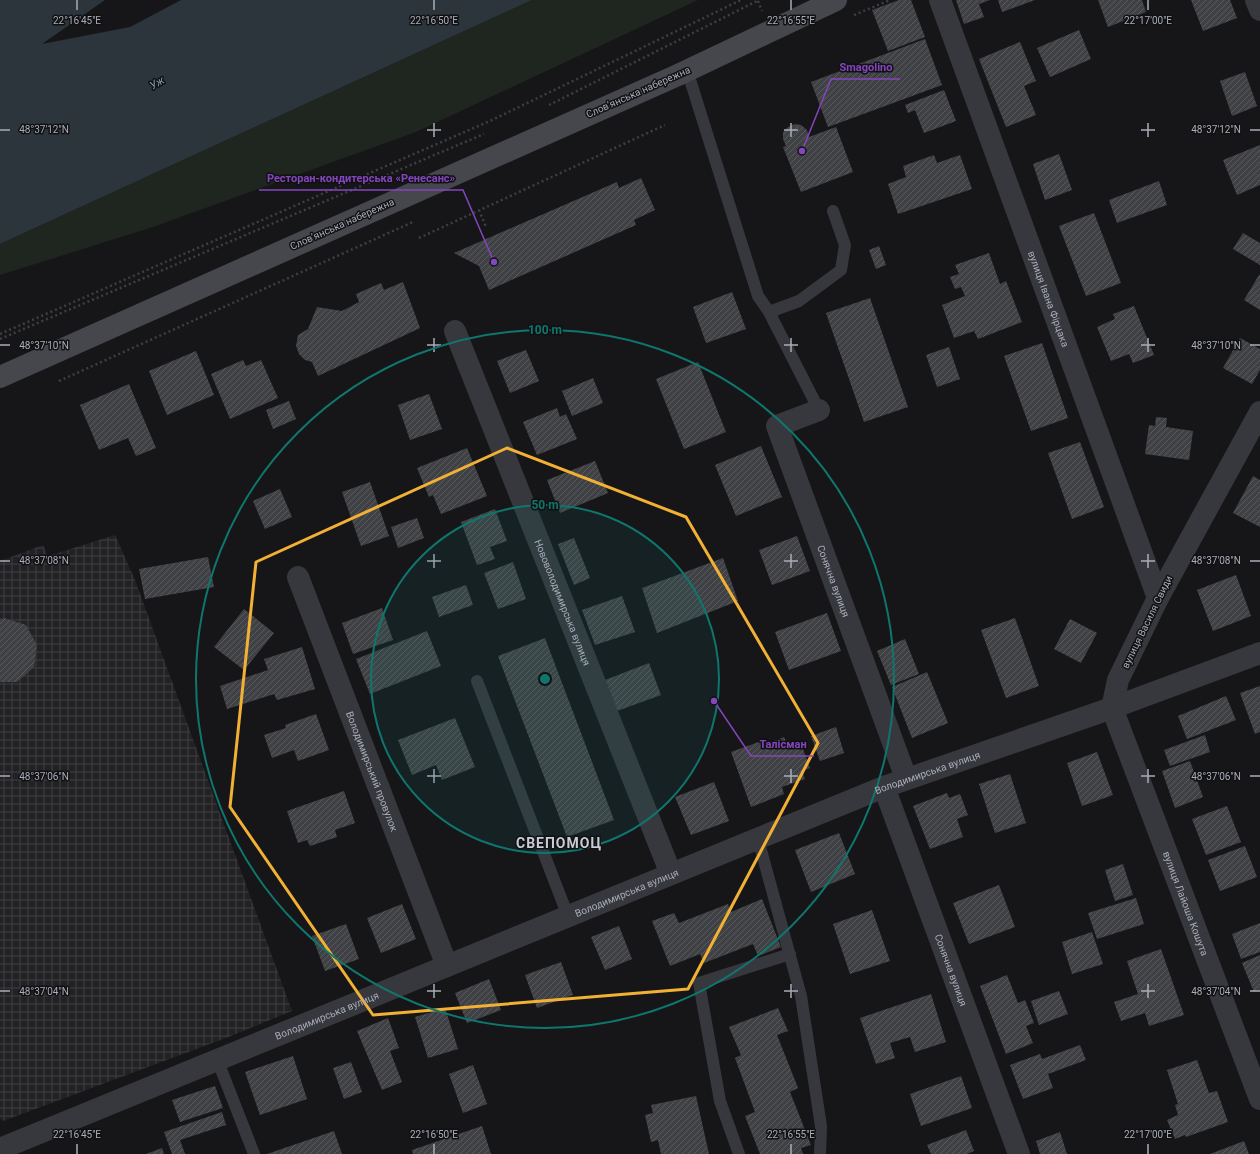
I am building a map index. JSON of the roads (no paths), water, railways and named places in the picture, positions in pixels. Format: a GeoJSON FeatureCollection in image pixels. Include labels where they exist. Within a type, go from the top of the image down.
{"type":"FeatureCollection","features":[{"type":"Feature","properties":{"kind":"street","name":"Словʼянська набережна"},"geometry":{"type":"LineString","coordinates":[[0,377],[687,70],[836,0]]}},
{"type":"Feature","properties":{"kind":"street","name":"вулиця Івана Фірцака"},"geometry":{"type":"LineString","coordinates":[[940,0],[1158,598]]}},
{"type":"Feature","properties":{"kind":"street"},"geometry":{"type":"LineString","coordinates":[[1256,0],[1260,10]]}},
{"type":"Feature","properties":{"kind":"street","name":"Нововолодимирська вулиця"},"geometry":{"type":"LineString","coordinates":[[455,331],[671,874]]}},
{"type":"Feature","properties":{"kind":"street","name":"Сонячна вулиця"},"geometry":{"type":"LineString","coordinates":[[820,410],[777,426],[906,778]]}},
{"type":"Feature","properties":{"kind":"street","name":"вулиця Василя Свиди"},"geometry":{"type":"LineString","coordinates":[[1112,708],[1118,680],[1158,598],[1260,412]]}},
{"type":"Feature","properties":{"kind":"street","name":"Володимирський провулок"},"geometry":{"type":"LineString","coordinates":[[298,577],[447,966]]}},
{"type":"Feature","properties":{"kind":"street","name":"Володимирська вулиця"},"geometry":{"type":"LineString","coordinates":[[0,1150],[217,1059],[906,778],[1112,708],[1260,653]]}},
{"type":"Feature","properties":{"kind":"street","name":"вулиця Лайоша Кошута"},"geometry":{"type":"LineString","coordinates":[[1112,708],[1260,1099]]}},
{"type":"Feature","properties":{"kind":"street","name":"Сонячна вулиця"},"geometry":{"type":"LineString","coordinates":[[884,787],[1019,1154]]}},
{"type":"Feature","properties":{"kind":"lane"},"geometry":{"type":"LineString","coordinates":[[687,70],[758,296],[769,312],[820,410]]}},
{"type":"Feature","properties":{"kind":"lane"},"geometry":{"type":"LineString","coordinates":[[769,312],[799,301],[840,270],[845,245],[833,211]]}},
{"type":"Feature","properties":{"kind":"lane"},"geometry":{"type":"LineString","coordinates":[[477,681],[568,916]]}},
{"type":"Feature","properties":{"kind":"lane"},"geometry":{"type":"LineString","coordinates":[[758,839],[802,996],[821,1126],[820,1154]]}},
{"type":"Feature","properties":{"kind":"lane"},"geometry":{"type":"LineString","coordinates":[[739,1154],[720,1101],[699,983],[790,954]]}},
{"type":"Feature","properties":{"kind":"lane"},"geometry":{"type":"LineString","coordinates":[[217,1059],[254,1154]]}},
{"type":"Feature","properties":{"kind":"water","name":"Уж"},"geometry":{"type":"Polygon","coordinates":[[[0,0],[105,0],[42,44],[130,27],[181,0],[532,0],[0,244],[0,0]]]}},
{"type":"Feature","properties":{"kind":"place","name":"Smagolino"},"geometry":{"type":"Point","coordinates":[802,151]}},
{"type":"Feature","properties":{"kind":"place","name":"Ресторан-кондитерська «Ренесанс»"},"geometry":{"type":"Point","coordinates":[494,262]}},
{"type":"Feature","properties":{"kind":"place","name":"Талісман"},"geometry":{"type":"Point","coordinates":[714,701]}},
{"type":"Feature","properties":{"kind":"district","name":"СВЕПОМОЦ"},"geometry":{"type":"Point","coordinates":[559,843]}}]}
